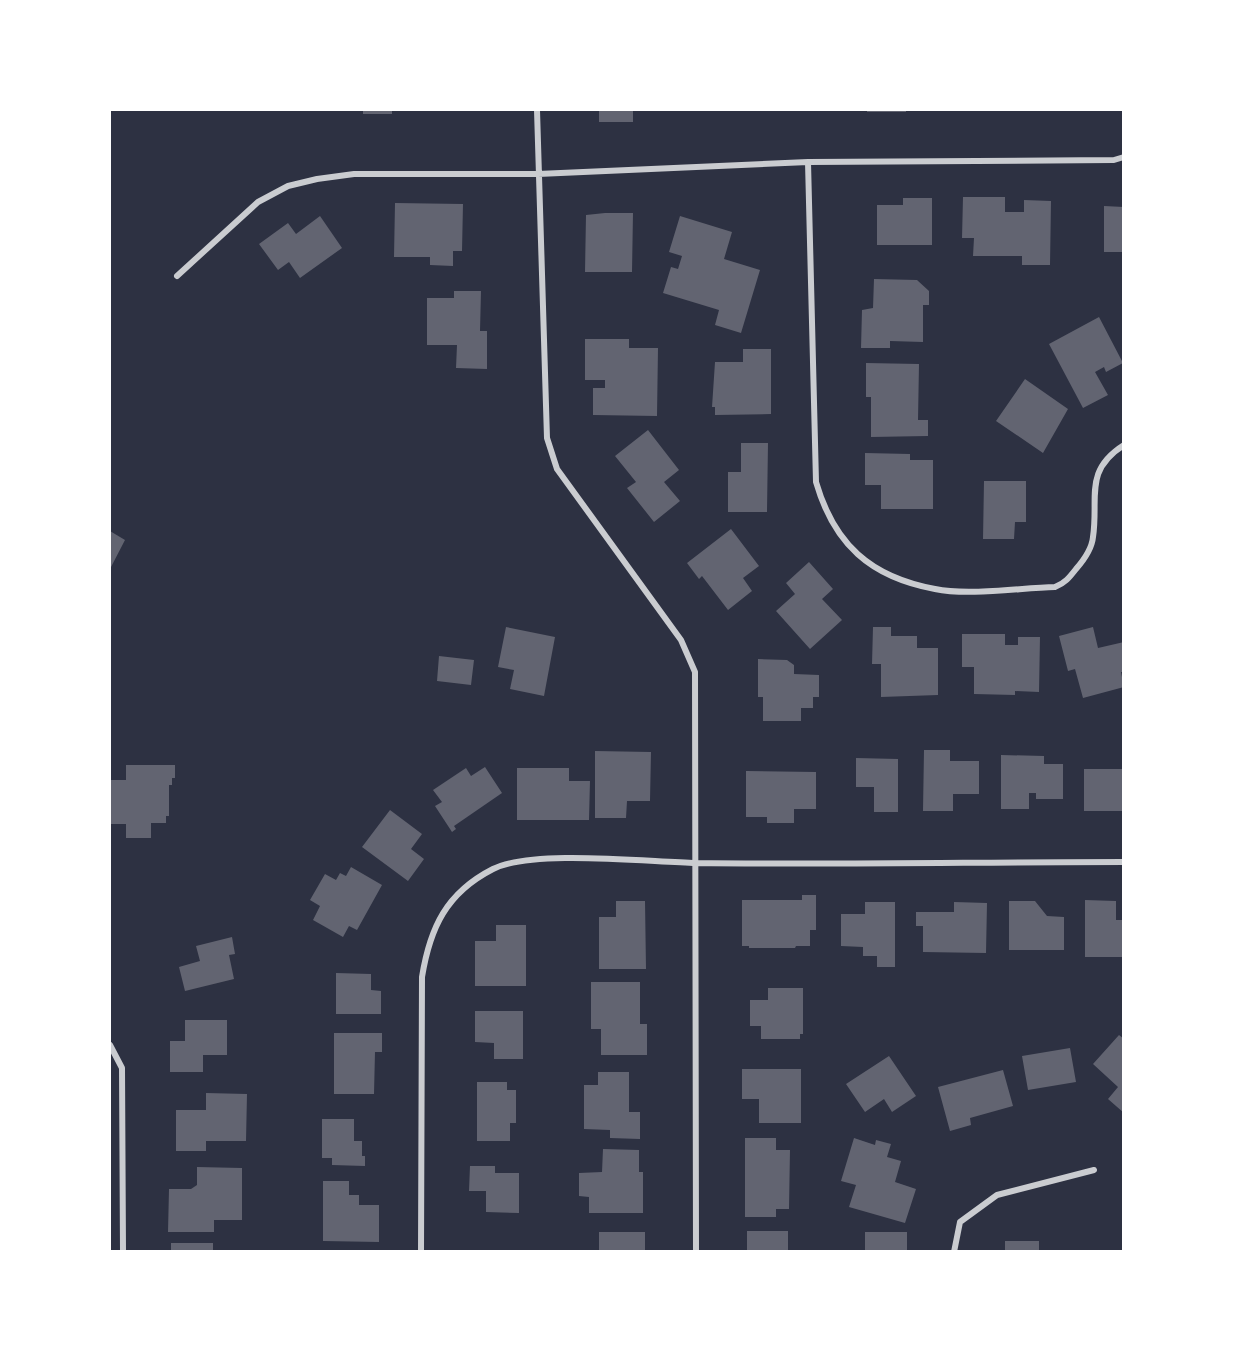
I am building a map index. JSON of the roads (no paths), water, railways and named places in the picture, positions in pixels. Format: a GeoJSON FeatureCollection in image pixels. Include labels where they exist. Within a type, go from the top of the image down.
{"type":"FeatureCollection","features":[{"type":"Feature","properties":{"kind":"street"},"geometry":{"type":"LineString","coordinates":[[537,110],[547,438],[557,469],[681,640],[695,672],[696,1251]]}},
{"type":"Feature","properties":{"kind":"street"},"geometry":{"type":"LineString","coordinates":[[177,276],[258,202],[288,186],[316,178],[354,174],[538,174],[808,162],[1114,160],[1124,157]]}},
{"type":"Feature","properties":{"kind":"street"},"geometry":{"type":"LineString","coordinates":[[808,162],[816,482],[824,509],[850,549],[886,574],[935,590],[1055,587],[1065,583],[1084,560],[1093,538],[1093,493],[1098,471],[1112,453],[1124,445]]}},
{"type":"Feature","properties":{"kind":"street"},"geometry":{"type":"LineString","coordinates":[[421,1251],[422,977],[427,945],[442,912],[464,887],[494,869],[514,862],[534,859],[697,863],[1124,862]]}},
{"type":"Feature","properties":{"kind":"street"},"geometry":{"type":"LineString","coordinates":[[110,1045],[122,1068],[123,1251]]}},
{"type":"Feature","properties":{"kind":"street"},"geometry":{"type":"LineString","coordinates":[[954,1251],[960,1222],[997,1195],[1094,1170]]}}]}
